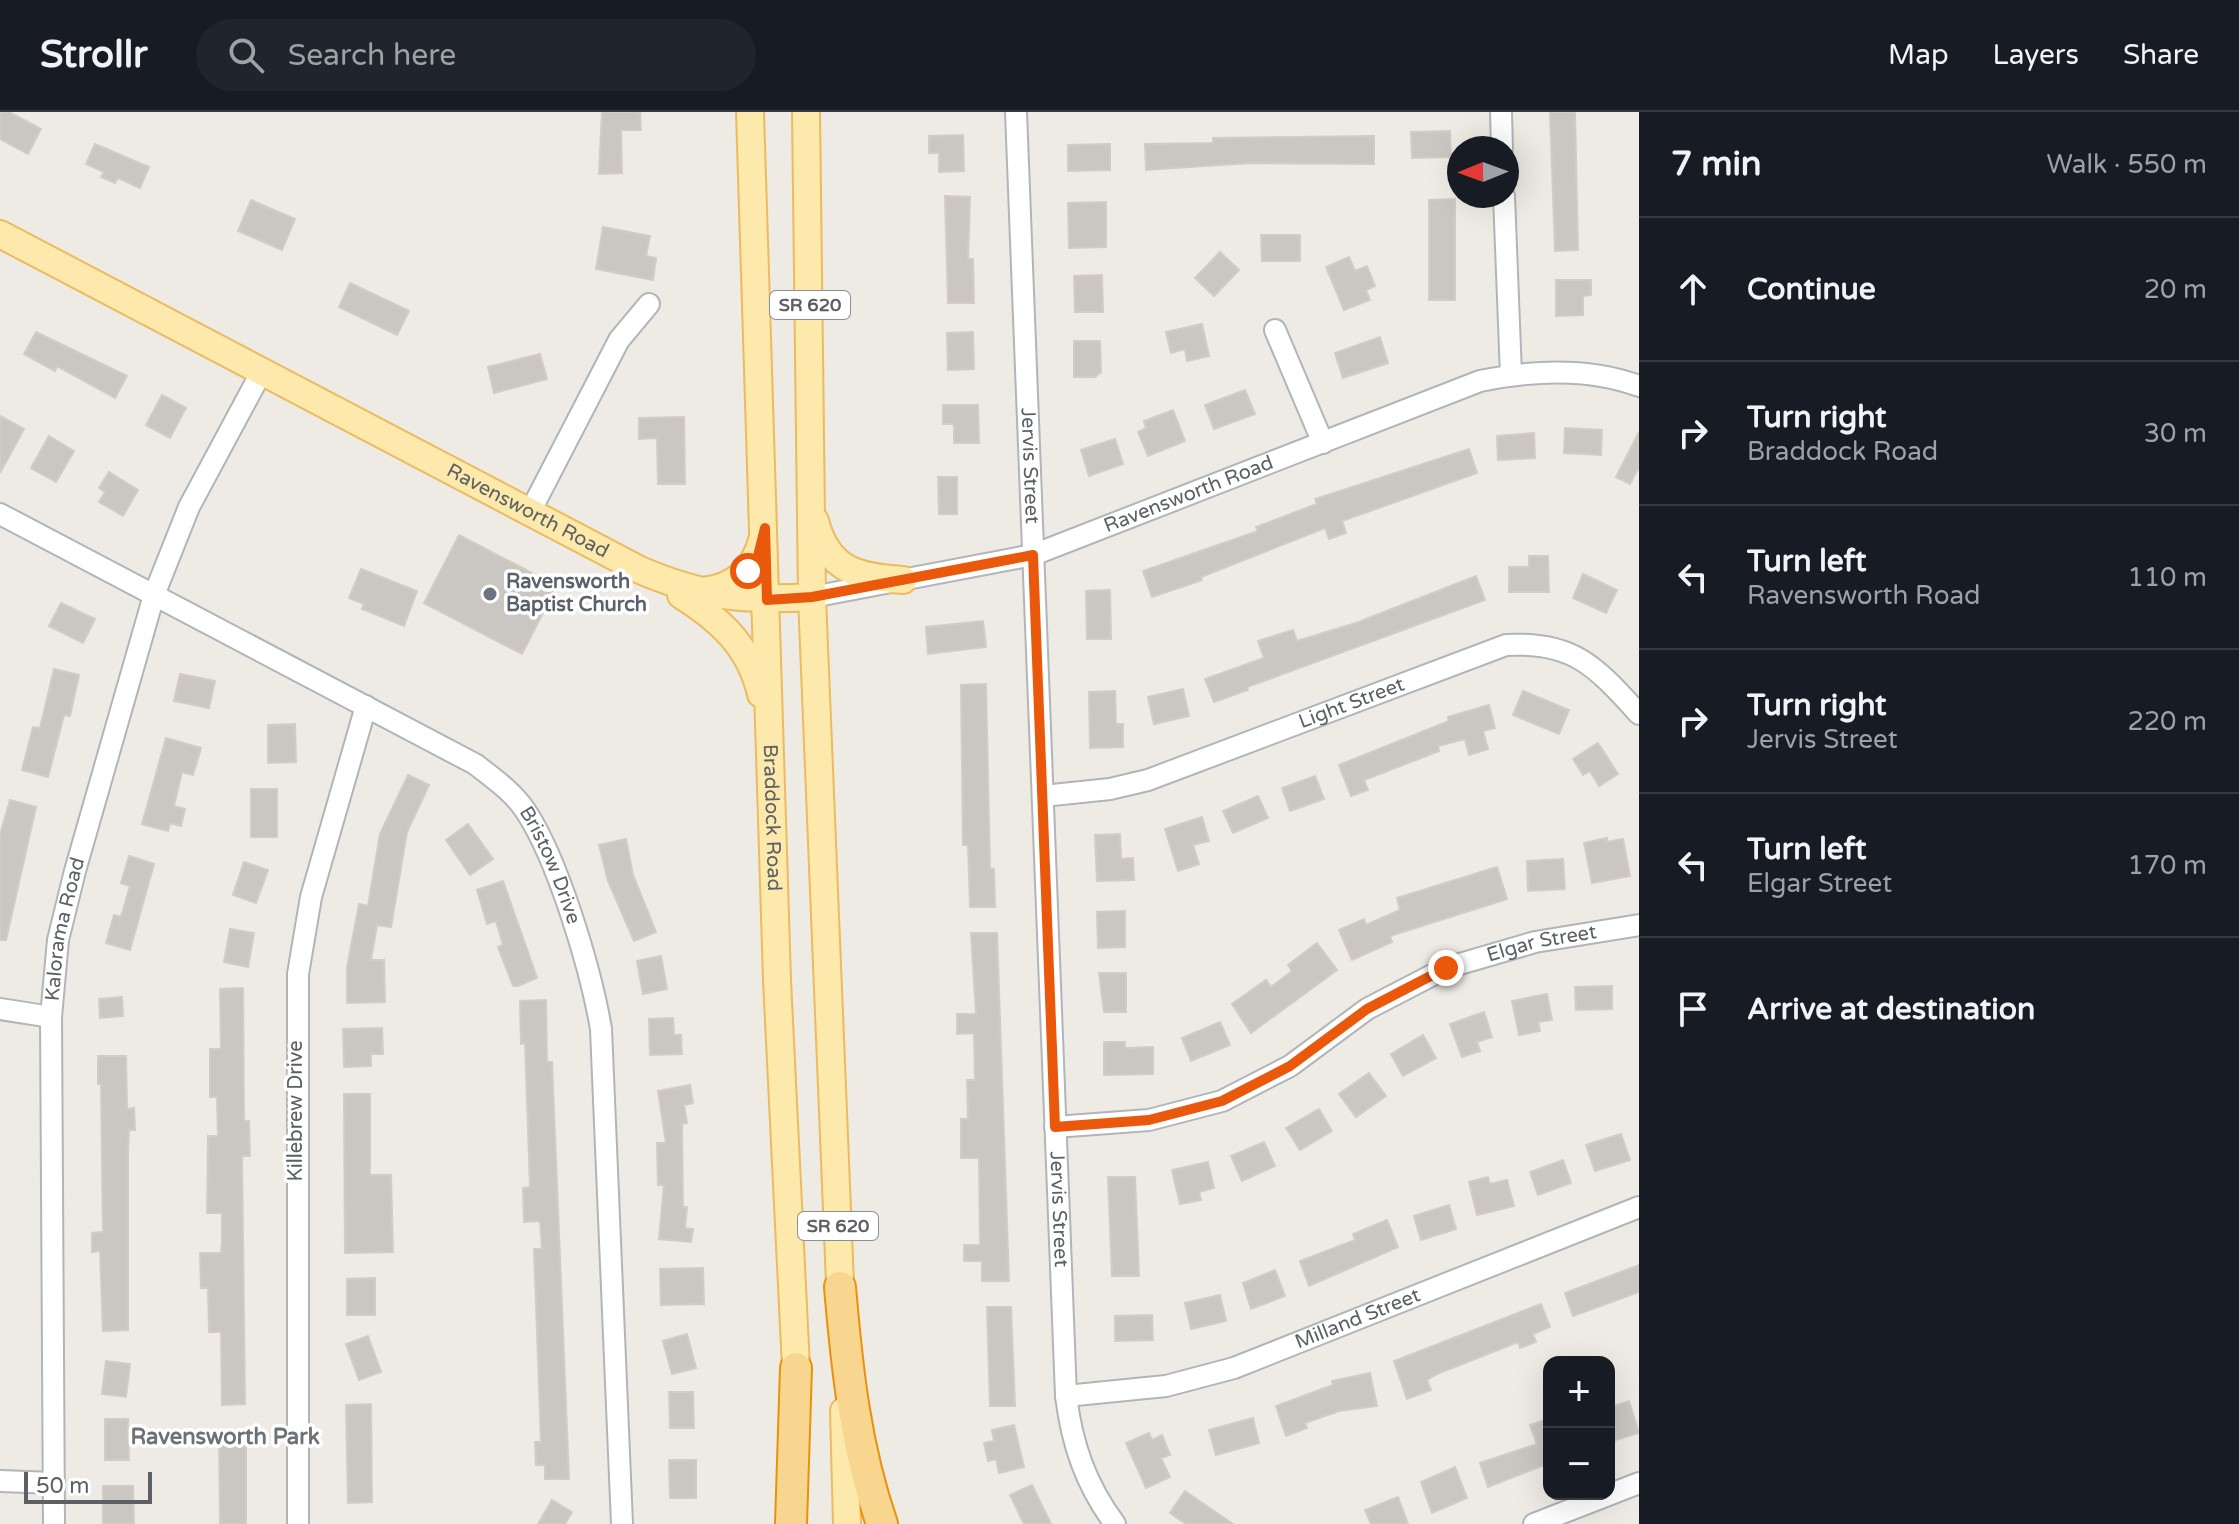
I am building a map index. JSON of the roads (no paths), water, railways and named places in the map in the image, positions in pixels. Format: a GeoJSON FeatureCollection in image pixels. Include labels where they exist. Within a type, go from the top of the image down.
{"type":"FeatureCollection","features":[{"type":"Feature","properties":{"kind":"highway"},"geometry":{"type":"LineString","coordinates":[[840,1287],[849,1396],[859,1452],[882,1524]]}},
{"type":"Feature","properties":{"kind":"highway"},"geometry":{"type":"LineString","coordinates":[[791,1524],[796,1368]]}},
{"type":"Feature","properties":{"kind":"main road","name":"Braddock Road"},"geometry":{"type":"LineString","coordinates":[[750,112],[777,980],[796,1368],[797,1524]]}},
{"type":"Feature","properties":{"kind":"main road","name":"SR 620"},"geometry":{"type":"LineString","coordinates":[[806,112],[810,270],[809,498],[847,1524]]}},
{"type":"Feature","properties":{"kind":"main road","name":"Ravensworth Road"},"geometry":{"type":"LineString","coordinates":[[0,234],[640,570],[697,592],[767,600],[812,597]]}},
{"type":"Feature","properties":{"kind":"main road"},"geometry":{"type":"LineString","coordinates":[[809,498],[817,528],[836,561],[852,572],[869,577],[903,580]]}},
{"type":"Feature","properties":{"kind":"main road"},"geometry":{"type":"LineString","coordinates":[[697,592],[723,587],[748,571],[758,556],[765,528]]}},
{"type":"Feature","properties":{"kind":"main road"},"geometry":{"type":"LineString","coordinates":[[640,570],[709,613],[748,654],[764,705],[771,772]]}},
{"type":"Feature","properties":{"kind":"street","name":"Jervis Street"},"geometry":{"type":"LineString","coordinates":[[1016,112],[1066,1396]]}},
{"type":"Feature","properties":{"kind":"street"},"geometry":{"type":"LineString","coordinates":[[1501,112],[1502,136]]}},
{"type":"Feature","properties":{"kind":"street"},"geometry":{"type":"LineString","coordinates":[[1504,208],[1511,375]]}},
{"type":"Feature","properties":{"kind":"street"},"geometry":{"type":"LineString","coordinates":[[530,512],[619,340],[649,304]]}},
{"type":"Feature","properties":{"kind":"street"},"geometry":{"type":"LineString","coordinates":[[1275,330],[1323,443]]}},
{"type":"Feature","properties":{"kind":"street","name":"Kalorama Road"},"geometry":{"type":"LineString","coordinates":[[54,1524],[51,1017],[58,940],[154,595],[189,507],[262,371]]}},
{"type":"Feature","properties":{"kind":"street","name":"Ravensworth Road"},"geometry":{"type":"LineString","coordinates":[[812,597],[1033,555],[1480,381],[1511,375],[1564,372],[1599,376],[1639,386]]}},
{"type":"Feature","properties":{"kind":"street","name":"Bristow Drive"},"geometry":{"type":"LineString","coordinates":[[0,514],[475,764],[523,807],[545,848],[586,962],[601,1029],[622,1524]]}},
{"type":"Feature","properties":{"kind":"street","name":"Light Street"},"geometry":{"type":"LineString","coordinates":[[1043,796],[1110,789],[1148,780],[1506,645],[1551,646],[1584,659],[1639,714]]}},
{"type":"Feature","properties":{"kind":"street","name":"Killebrew Drive"},"geometry":{"type":"LineString","coordinates":[[298,1524],[298,974],[311,897],[366,706]]}},
{"type":"Feature","properties":{"kind":"street","name":"Elgar Street"},"geometry":{"type":"LineString","coordinates":[[1055,1127],[1149,1120],[1222,1101],[1290,1066],[1367,1009],[1446,968],[1535,942],[1639,925]]}},
{"type":"Feature","properties":{"kind":"street"},"geometry":{"type":"LineString","coordinates":[[0,1009],[51,1017]]}},
{"type":"Feature","properties":{"kind":"street","name":"Milland Street"},"geometry":{"type":"LineString","coordinates":[[1066,1396],[1166,1386],[1234,1368],[1639,1207]]}},
{"type":"Feature","properties":{"kind":"street"},"geometry":{"type":"LineString","coordinates":[[1066,1396],[1077,1456],[1087,1481],[1115,1524]]}},
{"type":"Feature","properties":{"kind":"street"},"geometry":{"type":"LineString","coordinates":[[0,1481],[54,1483]]}},
{"type":"Feature","properties":{"kind":"street"},"geometry":{"type":"LineString","coordinates":[[1534,1524],[1639,1483]]}},
{"type":"Feature","properties":{"kind":"place","name":"Ravensworth Baptist Church"},"geometry":{"type":"Point","coordinates":[490,594]}},
{"type":"Feature","properties":{"kind":"district","name":"Ravensworth Park"},"geometry":{"type":"Point","coordinates":[225,1437]}}]}
